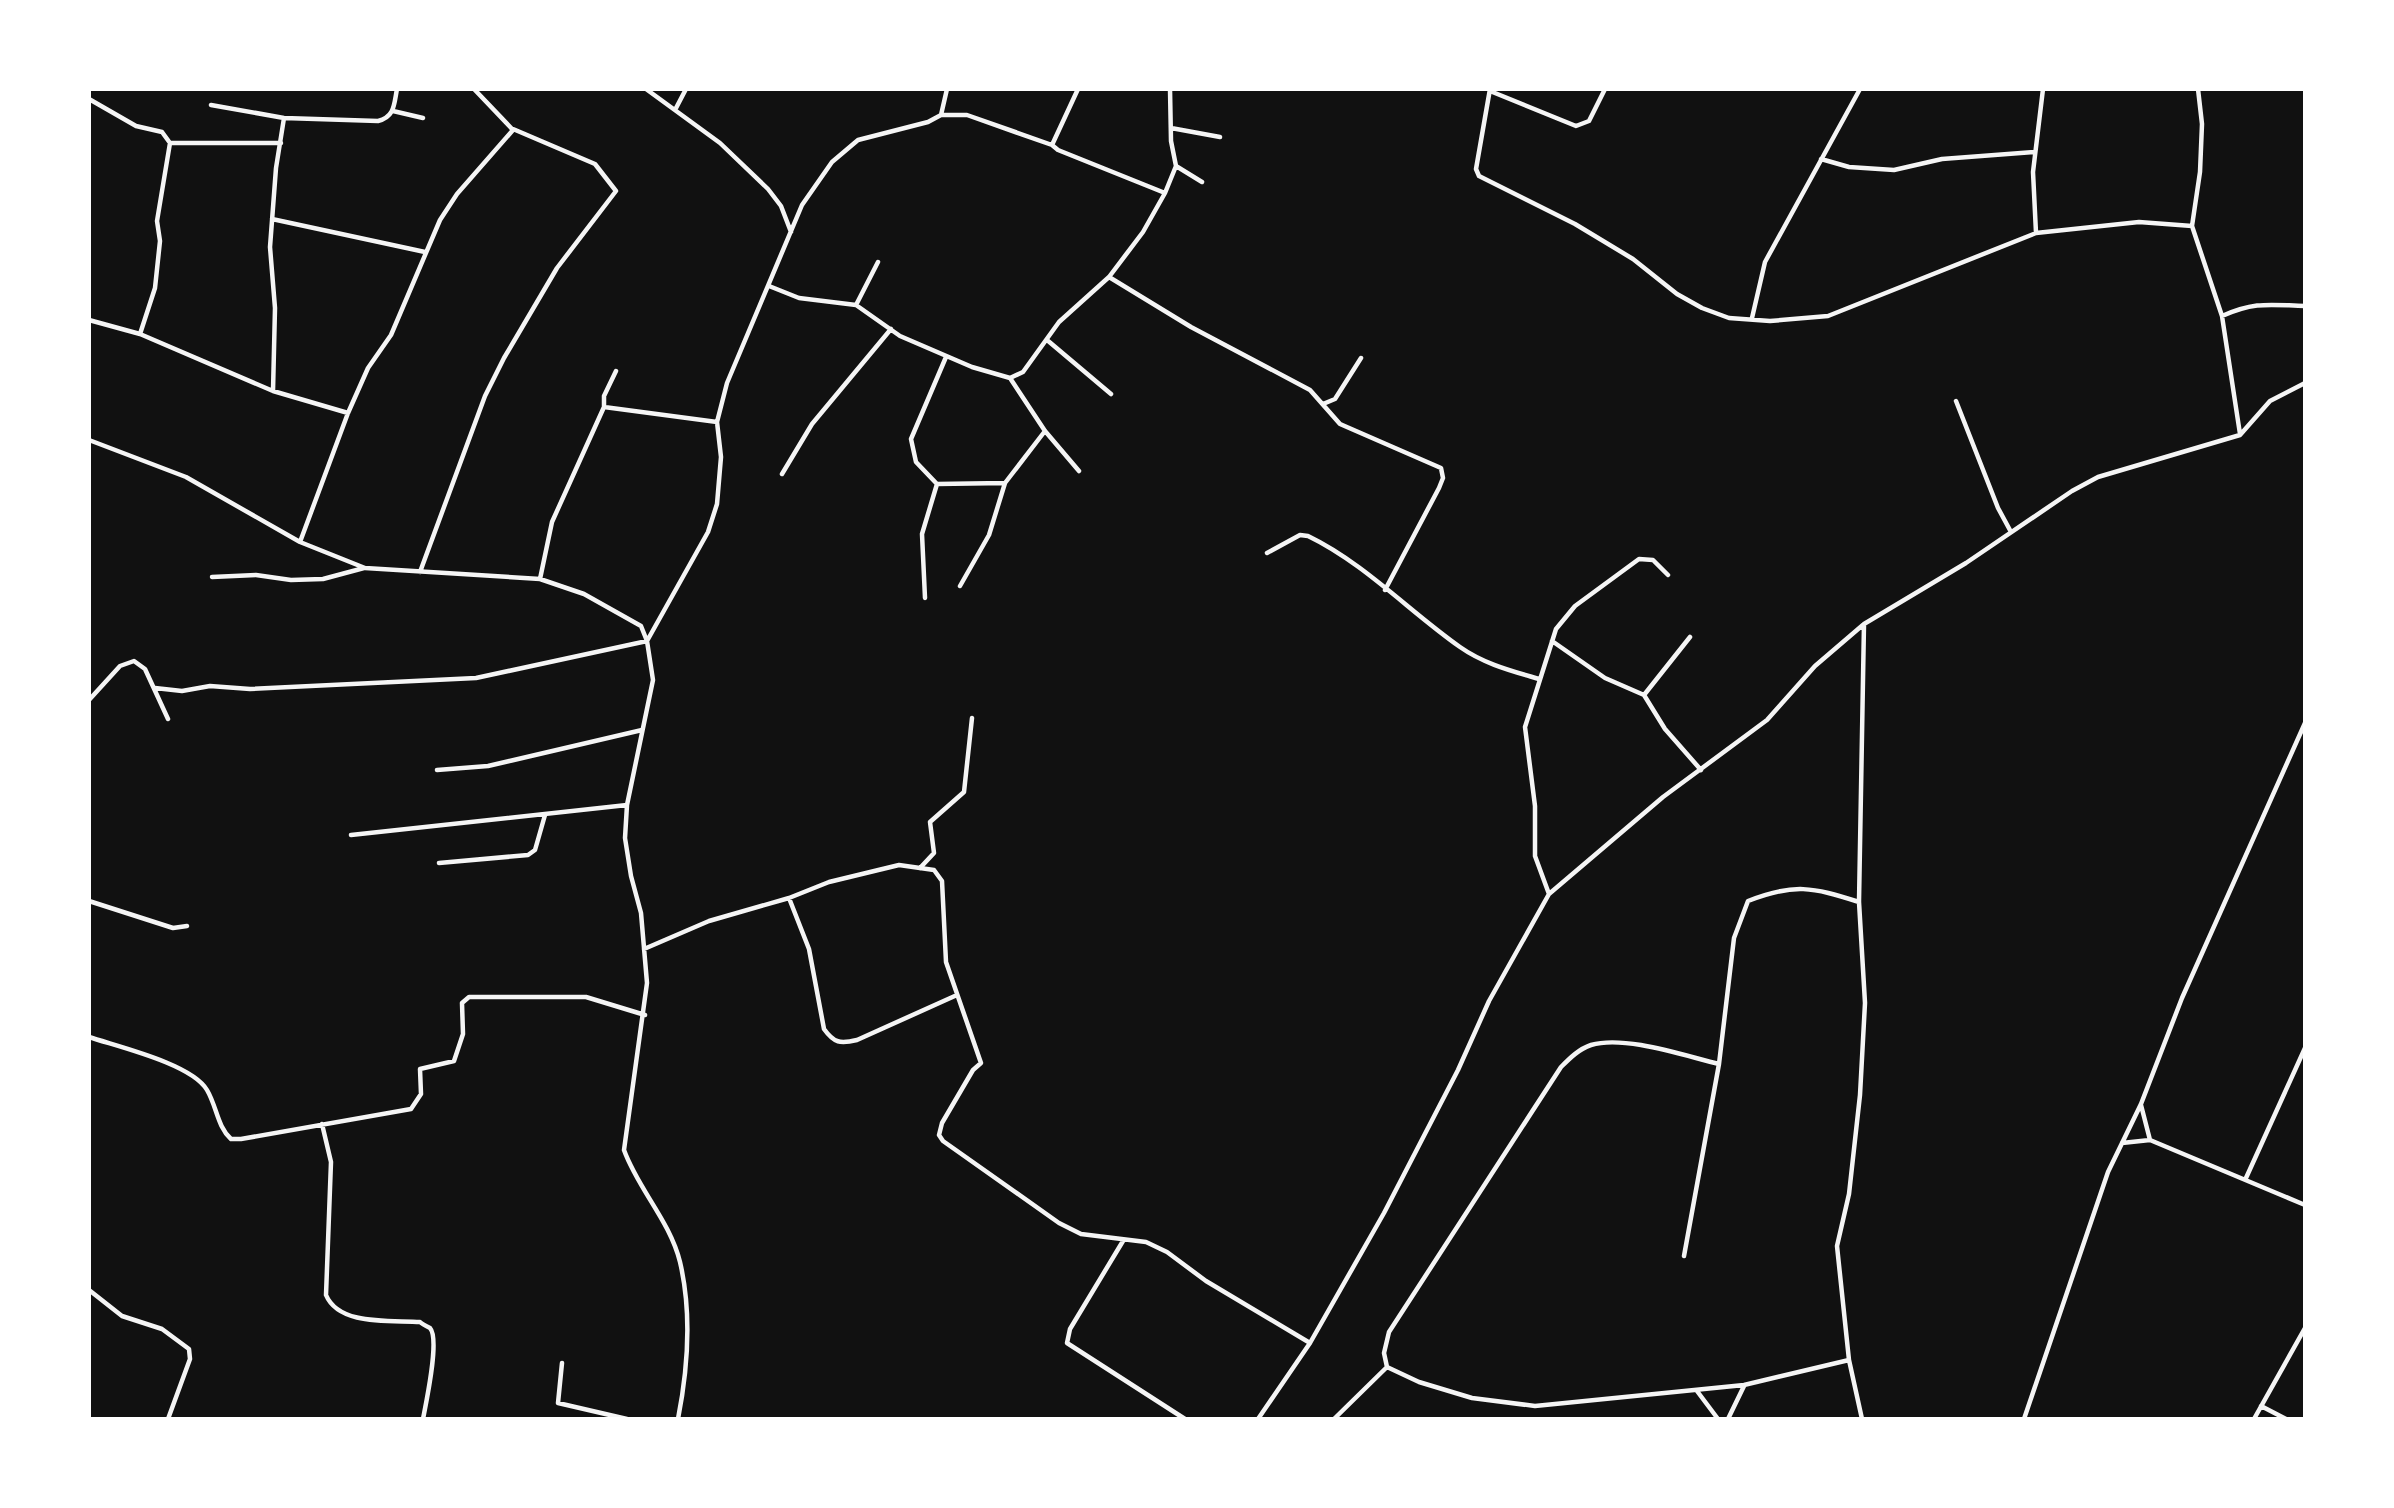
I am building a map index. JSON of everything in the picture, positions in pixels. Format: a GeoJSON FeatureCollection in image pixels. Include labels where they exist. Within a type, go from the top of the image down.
{"type":"FeatureCollection","features":[{"type":"Feature","properties":{"kind":"street"},"geometry":{"type":"LineString","coordinates":[[211,105],[284,118],[371,121],[387,119],[393,111],[397,89]]}},
{"type":"Feature","properties":{"kind":"street"},"geometry":{"type":"LineString","coordinates":[[420,572],[485,396],[504,358],[557,268],[616,191],[595,164],[513,129],[474,89]]}},
{"type":"Feature","properties":{"kind":"street"},"geometry":{"type":"LineString","coordinates":[[646,89],[720,143],[768,189],[782,206],[791,233]]}},
{"type":"Feature","properties":{"kind":"street"},"geometry":{"type":"LineString","coordinates":[[675,110],[686,89]]}},
{"type":"Feature","properties":{"kind":"street"},"geometry":{"type":"LineString","coordinates":[[941,115],[947,89]]}},
{"type":"Feature","properties":{"kind":"street"},"geometry":{"type":"LineString","coordinates":[[1052,145],[1078,89]]}},
{"type":"Feature","properties":{"kind":"street"},"geometry":{"type":"LineString","coordinates":[[1010,378],[1023,372],[1059,322],[1109,277],[1143,232],[1165,193],[1176,166],[1170,89]]}},
{"type":"Feature","properties":{"kind":"street"},"geometry":{"type":"LineString","coordinates":[[1605,89],[1589,121],[1576,126],[1490,90],[1476,169],[1479,176],[1602,240],[1702,308],[1729,318],[1770,321],[1828,316],[2036,233],[2139,222],[2192,226]]}},
{"type":"Feature","properties":{"kind":"street"},"geometry":{"type":"LineString","coordinates":[[1752,318],[1765,262],[1789,223],[1860,89]]}},
{"type":"Feature","properties":{"kind":"street"},"geometry":{"type":"LineString","coordinates":[[2036,233],[2035,152],[2043,89]]}},
{"type":"Feature","properties":{"kind":"street"},"geometry":{"type":"LineString","coordinates":[[2198,89],[2201,136],[2192,226],[2222,316],[2240,435]]}},
{"type":"Feature","properties":{"kind":"street"},"geometry":{"type":"LineString","coordinates":[[89,99],[136,126],[162,132],[170,143],[157,221],[160,241],[155,288],[140,334]]}},
{"type":"Feature","properties":{"kind":"street"},"geometry":{"type":"LineString","coordinates":[[393,111],[423,118]]}},
{"type":"Feature","properties":{"kind":"street"},"geometry":{"type":"LineString","coordinates":[[155,688],[182,691],[210,686],[250,689],[476,678],[647,640],[708,532],[717,504],[721,457],[717,422],[727,383],[802,205],[832,162],[858,140],[928,122],[941,115],[967,115],[1052,145],[1058,150],[1165,193]]}},
{"type":"Feature","properties":{"kind":"street"},"geometry":{"type":"LineString","coordinates":[[273,391],[275,308],[270,247],[284,118]]}},
{"type":"Feature","properties":{"kind":"street"},"geometry":{"type":"LineString","coordinates":[[1171,128],[1220,138]]}},
{"type":"Feature","properties":{"kind":"street"},"geometry":{"type":"LineString","coordinates":[[300,542],[348,414],[368,368],[391,335],[425,251],[457,194],[513,129]]}},
{"type":"Feature","properties":{"kind":"street"},"geometry":{"type":"LineString","coordinates":[[170,143],[281,143]]}},
{"type":"Feature","properties":{"kind":"street"},"geometry":{"type":"LineString","coordinates":[[1821,159],[1849,167],[1894,170],[1952,158],[2035,152]]}},
{"type":"Feature","properties":{"kind":"street"},"geometry":{"type":"LineString","coordinates":[[1176,166],[1202,182]]}},
{"type":"Feature","properties":{"kind":"street"},"geometry":{"type":"LineString","coordinates":[[272,219],[425,251]]}},
{"type":"Feature","properties":{"kind":"street"},"geometry":{"type":"LineString","coordinates":[[856,305],[878,262]]}},
{"type":"Feature","properties":{"kind":"street"},"geometry":{"type":"LineString","coordinates":[[1109,277],[1201,332],[1310,390],[1339,424],[1441,468],[1443,478],[1439,488],[1385,590]]}},
{"type":"Feature","properties":{"kind":"street"},"geometry":{"type":"LineString","coordinates":[[769,286],[799,298],[856,305],[891,329],[946,357],[1010,378],[1045,432],[1079,471]]}},
{"type":"Feature","properties":{"kind":"street"},"geometry":{"type":"LineString","coordinates":[[2222,316],[2250,304],[2305,306]]}},
{"type":"Feature","properties":{"kind":"street"},"geometry":{"type":"LineString","coordinates":[[89,320],[140,334],[273,391],[348,414]]}},
{"type":"Feature","properties":{"kind":"street"},"geometry":{"type":"LineString","coordinates":[[782,474],[812,424],[891,329]]}},
{"type":"Feature","properties":{"kind":"street"},"geometry":{"type":"LineString","coordinates":[[1047,340],[1111,394]]}},
{"type":"Feature","properties":{"kind":"street"},"geometry":{"type":"LineString","coordinates":[[946,357],[911,439],[916,462],[937,484],[1004,483]]}},
{"type":"Feature","properties":{"kind":"street"},"geometry":{"type":"LineString","coordinates":[[1323,404],[1335,399],[1362,358]]}},
{"type":"Feature","properties":{"kind":"street"},"geometry":{"type":"LineString","coordinates":[[540,579],[552,522],[604,407],[604,396],[616,371]]}},
{"type":"Feature","properties":{"kind":"street"},"geometry":{"type":"LineString","coordinates":[[1258,1419],[1310,1343],[1384,1213],[1458,1070],[1489,1001],[1549,894],[1663,797],[1767,720],[1815,666],[1864,624],[1922,591],[2072,491],[2098,477],[2240,435],[2270,401],[2305,383]]}},
{"type":"Feature","properties":{"kind":"street"},"geometry":{"type":"LineString","coordinates":[[1956,401],[1998,508],[2011,532]]}},
{"type":"Feature","properties":{"kind":"street"},"geometry":{"type":"LineString","coordinates":[[604,407],[717,422]]}},
{"type":"Feature","properties":{"kind":"street"},"geometry":{"type":"LineString","coordinates":[[960,586],[989,535],[1004,483],[1045,432]]}},
{"type":"Feature","properties":{"kind":"street"},"geometry":{"type":"LineString","coordinates":[[89,440],[186,477],[300,542],[365,568],[540,579],[584,594],[640,626],[647,640],[653,680],[627,805],[625,838],[641,913],[647,983],[645,1015],[624,1150],[632,1172],[654,1207],[680,1261],[687,1333],[686,1377],[678,1419]]}},
{"type":"Feature","properties":{"kind":"street"},"geometry":{"type":"LineString","coordinates":[[925,598],[922,534],[937,484]]}},
{"type":"Feature","properties":{"kind":"street"},"geometry":{"type":"LineString","coordinates":[[1267,553],[1300,535],[1308,536],[1460,647],[1490,664],[1539,679]]}},
{"type":"Feature","properties":{"kind":"street"},"geometry":{"type":"LineString","coordinates":[[1549,894],[1535,856],[1535,806],[1525,727],[1556,629],[1575,606],[1639,559],[1653,560],[1668,575]]}},
{"type":"Feature","properties":{"kind":"street"},"geometry":{"type":"LineString","coordinates":[[212,577],[256,575],[291,580],[323,579],[365,568]]}},
{"type":"Feature","properties":{"kind":"street"},"geometry":{"type":"LineString","coordinates":[[1862,1419],[1849,1360],[1837,1246],[1849,1194],[1860,1095],[1865,1003],[1859,902],[1864,624]]}},
{"type":"Feature","properties":{"kind":"street"},"geometry":{"type":"LineString","coordinates":[[1644,695],[1690,637]]}},
{"type":"Feature","properties":{"kind":"street"},"geometry":{"type":"LineString","coordinates":[[1552,640],[1605,678],[1644,695],[1665,729],[1701,771]]}},
{"type":"Feature","properties":{"kind":"street"},"geometry":{"type":"LineString","coordinates":[[89,700],[120,666],[134,661],[145,669],[168,719]]}},
{"type":"Feature","properties":{"kind":"street"},"geometry":{"type":"LineString","coordinates":[[920,869],[934,853],[930,822],[964,792],[972,718]]}},
{"type":"Feature","properties":{"kind":"street"},"geometry":{"type":"LineString","coordinates":[[2024,1419],[2108,1172],[2141,1104],[2182,998],[2305,723]]}},
{"type":"Feature","properties":{"kind":"street"},"geometry":{"type":"LineString","coordinates":[[437,770],[488,766],[642,730]]}},
{"type":"Feature","properties":{"kind":"street"},"geometry":{"type":"LineString","coordinates":[[351,835],[627,805]]}},
{"type":"Feature","properties":{"kind":"street"},"geometry":{"type":"LineString","coordinates":[[439,863],[528,855],[536,850],[545,815]]}},
{"type":"Feature","properties":{"kind":"street"},"geometry":{"type":"LineString","coordinates":[[644,949],[709,921],[789,898],[829,882],[899,865],[933,870],[943,881],[943,940],[957,995],[981,1063],[973,1070],[942,1123],[939,1135],[943,1141],[1059,1223],[1082,1234],[1146,1242],[1167,1252],[1206,1281],[1310,1343]]}},
{"type":"Feature","properties":{"kind":"street"},"geometry":{"type":"LineString","coordinates":[[1684,1256],[1719,1064],[1734,939],[1748,901],[1782,888],[1826,891],[1859,902]]}},
{"type":"Feature","properties":{"kind":"street"},"geometry":{"type":"LineString","coordinates":[[789,898],[809,949],[824,1029],[831,1039],[841,1044],[857,1040],[957,995]]}},
{"type":"Feature","properties":{"kind":"street"},"geometry":{"type":"LineString","coordinates":[[89,901],[173,928],[187,926]]}},
{"type":"Feature","properties":{"kind":"street"},"geometry":{"type":"LineString","coordinates":[[89,1037],[174,1066],[195,1077],[207,1089],[223,1131],[231,1139],[411,1110],[421,1094],[420,1069],[454,1061],[463,1034],[462,1003],[469,997],[586,997],[645,1015]]}},
{"type":"Feature","properties":{"kind":"street"},"geometry":{"type":"LineString","coordinates":[[1387,1367],[1384,1353],[1389,1332],[1561,1067],[1577,1052],[1593,1044],[1643,1045],[1719,1064]]}},
{"type":"Feature","properties":{"kind":"street"},"geometry":{"type":"LineString","coordinates":[[2246,1178],[2305,1048]]}},
{"type":"Feature","properties":{"kind":"street"},"geometry":{"type":"LineString","coordinates":[[2141,1104],[2150,1140]]}},
{"type":"Feature","properties":{"kind":"street"},"geometry":{"type":"LineString","coordinates":[[322,1124],[331,1162],[326,1296],[331,1307],[343,1314],[420,1322],[429,1327],[433,1335],[432,1356],[423,1419]]}},
{"type":"Feature","properties":{"kind":"street"},"geometry":{"type":"LineString","coordinates":[[2121,1143],[2150,1140],[2305,1205]]}},
{"type":"Feature","properties":{"kind":"street"},"geometry":{"type":"LineString","coordinates":[[1123,1241],[1070,1329],[1067,1343],[1185,1419]]}},
{"type":"Feature","properties":{"kind":"street"},"geometry":{"type":"LineString","coordinates":[[89,1290],[122,1316],[162,1329],[189,1349],[190,1359],[168,1419]]}},
{"type":"Feature","properties":{"kind":"street"},"geometry":{"type":"LineString","coordinates":[[2254,1419],[2305,1328]]}},
{"type":"Feature","properties":{"kind":"street"},"geometry":{"type":"LineString","coordinates":[[1387,1367],[1419,1381],[1472,1398],[1535,1406],[1744,1385],[1849,1360]]}},
{"type":"Feature","properties":{"kind":"street"},"geometry":{"type":"LineString","coordinates":[[562,1363],[558,1403],[627,1419]]}},
{"type":"Feature","properties":{"kind":"street"},"geometry":{"type":"LineString","coordinates":[[1335,1419],[1387,1367]]}},
{"type":"Feature","properties":{"kind":"street"},"geometry":{"type":"LineString","coordinates":[[1728,1419],[1744,1385]]}},
{"type":"Feature","properties":{"kind":"street"},"geometry":{"type":"LineString","coordinates":[[1698,1391],[1718,1419]]}},
{"type":"Feature","properties":{"kind":"street"},"geometry":{"type":"LineString","coordinates":[[2261,1406],[2286,1419]]}}]}
